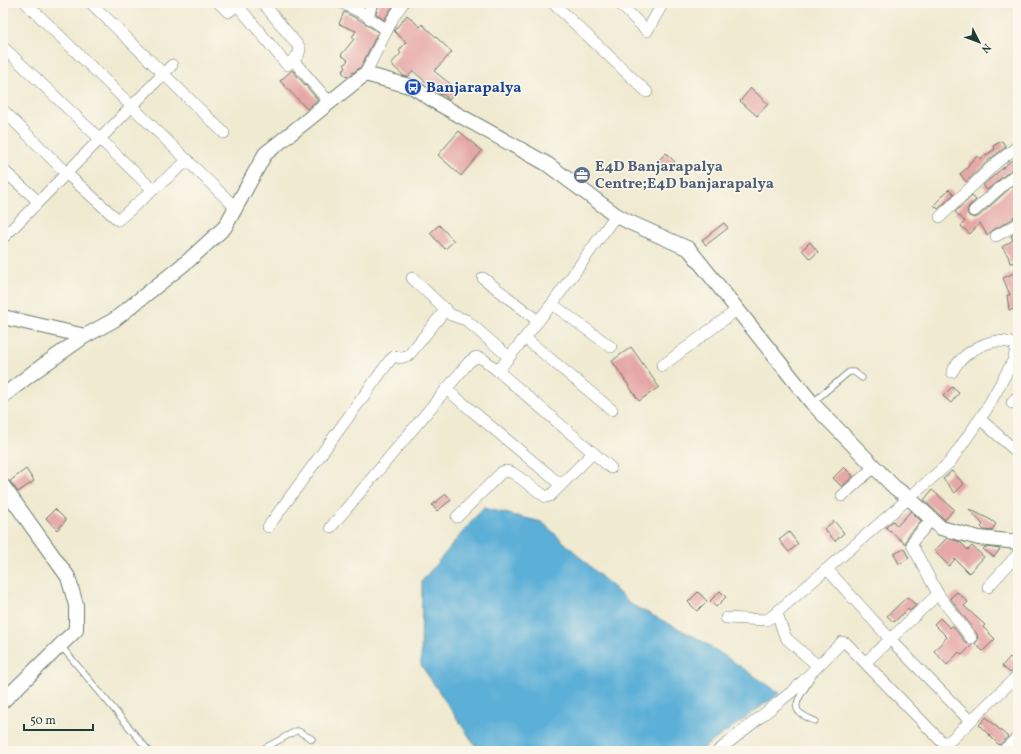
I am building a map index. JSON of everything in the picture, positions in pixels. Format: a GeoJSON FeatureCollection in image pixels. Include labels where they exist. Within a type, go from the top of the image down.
{"type":"FeatureCollection","features":[{"type":"Feature","properties":{"kind":"street"},"geometry":{"type":"LineString","coordinates":[[26,3],[236,208]]}},
{"type":"Feature","properties":{"kind":"street"},"geometry":{"type":"LineString","coordinates":[[91,3],[224,133]]}},
{"type":"Feature","properties":{"kind":"street"},"geometry":{"type":"LineString","coordinates":[[220,3],[228,12],[235,7],[239,7],[287,66],[300,54],[300,48],[263,3]]}},
{"type":"Feature","properties":{"kind":"street"},"geometry":{"type":"LineString","coordinates":[[342,3],[367,15],[387,30]]}},
{"type":"Feature","properties":{"kind":"street"},"geometry":{"type":"LineString","coordinates":[[367,15],[372,3]]}},
{"type":"Feature","properties":{"kind":"street"},"geometry":{"type":"LineString","coordinates":[[3,396],[35,371],[85,336],[114,320],[189,260],[225,227],[265,154],[365,74],[387,30],[403,3]]}},
{"type":"Feature","properties":{"kind":"street"},"geometry":{"type":"LineString","coordinates":[[553,3],[648,92]]}},
{"type":"Feature","properties":{"kind":"street"},"geometry":{"type":"LineString","coordinates":[[619,3],[647,31],[663,3]]}},
{"type":"Feature","properties":{"kind":"street"},"geometry":{"type":"LineString","coordinates":[[3,47],[153,190]]}},
{"type":"Feature","properties":{"kind":"street"},"geometry":{"type":"LineString","coordinates":[[294,60],[330,103]]}},
{"type":"Feature","properties":{"kind":"street"},"geometry":{"type":"LineString","coordinates":[[5,231],[38,201],[172,65]]}},
{"type":"Feature","properties":{"kind":"street"},"geometry":{"type":"LineString","coordinates":[[365,74],[413,87],[439,104],[547,164],[616,215],[689,249],[812,404],[894,487],[909,498],[941,528],[979,538],[1018,542]]}},
{"type":"Feature","properties":{"kind":"street"},"geometry":{"type":"LineString","coordinates":[[3,110],[66,173],[118,220],[188,160]]}},
{"type":"Feature","properties":{"kind":"street"},"geometry":{"type":"LineString","coordinates":[[940,217],[996,163],[1018,146]]}},
{"type":"Feature","properties":{"kind":"street"},"geometry":{"type":"LineString","coordinates":[[3,170],[38,201]]}},
{"type":"Feature","properties":{"kind":"street"},"geometry":{"type":"LineString","coordinates":[[974,211],[1018,172]]}},
{"type":"Feature","properties":{"kind":"street"},"geometry":{"type":"LineString","coordinates":[[498,371],[552,304],[616,215]]}},
{"type":"Feature","properties":{"kind":"street"},"geometry":{"type":"LineString","coordinates":[[996,236],[1018,224]]}},
{"type":"Feature","properties":{"kind":"street"},"geometry":{"type":"LineString","coordinates":[[412,278],[454,316],[466,320],[509,357]]}},
{"type":"Feature","properties":{"kind":"street"},"geometry":{"type":"LineString","coordinates":[[483,278],[538,321]]}},
{"type":"Feature","properties":{"kind":"street"},"geometry":{"type":"LineString","coordinates":[[552,304],[611,347]]}},
{"type":"Feature","properties":{"kind":"street"},"geometry":{"type":"LineString","coordinates":[[268,527],[390,360],[395,356],[400,358],[409,355],[446,309]]}},
{"type":"Feature","properties":{"kind":"street"},"geometry":{"type":"LineString","coordinates":[[662,366],[738,309]]}},
{"type":"Feature","properties":{"kind":"street"},"geometry":{"type":"LineString","coordinates":[[3,317],[85,336]]}},
{"type":"Feature","properties":{"kind":"street"},"geometry":{"type":"LineString","coordinates":[[525,338],[612,410]]}},
{"type":"Feature","properties":{"kind":"street"},"geometry":{"type":"LineString","coordinates":[[726,618],[766,620],[770,618],[950,462],[980,419],[1013,361],[1018,343],[1000,341],[987,344],[967,354],[955,365],[952,372]]}},
{"type":"Feature","properties":{"kind":"street"},"geometry":{"type":"LineString","coordinates":[[331,527],[469,362],[476,357],[483,359],[498,371],[611,468]]}},
{"type":"Feature","properties":{"kind":"street"},"geometry":{"type":"LineString","coordinates":[[446,389],[561,485]]}},
{"type":"Feature","properties":{"kind":"street"},"geometry":{"type":"LineString","coordinates":[[980,419],[1018,454]]}},
{"type":"Feature","properties":{"kind":"street"},"geometry":{"type":"LineString","coordinates":[[457,517],[502,472],[507,471],[513,473],[546,498],[549,497],[594,453]]}},
{"type":"Feature","properties":{"kind":"street"},"geometry":{"type":"LineString","coordinates":[[842,496],[874,467]]}},
{"type":"Feature","properties":{"kind":"street"},"geometry":{"type":"LineString","coordinates":[[3,486],[68,577],[76,605],[76,630],[3,701]]}},
{"type":"Feature","properties":{"kind":"street"},"geometry":{"type":"LineString","coordinates":[[932,520],[912,543],[915,552],[938,594],[971,638]]}},
{"type":"Feature","properties":{"kind":"street"},"geometry":{"type":"LineString","coordinates":[[988,587],[1018,554]]}},
{"type":"Feature","properties":{"kind":"street"},"geometry":{"type":"LineString","coordinates":[[827,569],[890,639],[970,721]]}},
{"type":"Feature","properties":{"kind":"street"},"geometry":{"type":"LineString","coordinates":[[866,662],[938,594]]}},
{"type":"Feature","properties":{"kind":"street"},"geometry":{"type":"LineString","coordinates":[[777,613],[787,639],[815,669]]}},
{"type":"Feature","properties":{"kind":"street"},"geometry":{"type":"LineString","coordinates":[[718,751],[787,696],[842,642],[846,643],[866,662],[941,741],[946,742],[949,741],[1018,675]]}},
{"type":"Feature","properties":{"kind":"street"},"geometry":{"type":"LineString","coordinates":[[1003,751],[1018,737]]}},
{"type":"Feature","properties":{"kind":"lane"},"geometry":{"type":"LineString","coordinates":[[812,404],[849,372],[854,372],[862,378]]}},
{"type":"Feature","properties":{"kind":"lane"},"geometry":{"type":"LineString","coordinates":[[61,646],[149,751]]}},
{"type":"Feature","properties":{"kind":"lane"},"geometry":{"type":"LineString","coordinates":[[815,669],[809,682],[796,702],[796,707],[800,713],[815,721]]}},
{"type":"Feature","properties":{"kind":"lane"},"geometry":{"type":"LineString","coordinates":[[259,751],[296,731],[312,739]]}},
{"type":"Feature","properties":{"kind":"water"},"geometry":{"type":"Polygon","coordinates":[[[483,508],[542,522],[632,605],[699,639],[780,693],[699,751],[479,751],[421,665],[422,581],[483,508]]]}},
{"type":"Feature","properties":{"kind":"building"},"geometry":{"type":"Polygon","coordinates":[[[379,3],[395,3],[384,20],[376,14],[379,3]]]}},
{"type":"Feature","properties":{"kind":"building"},"geometry":{"type":"Polygon","coordinates":[[[344,12],[378,32],[361,67],[347,77],[342,72],[346,67],[344,65],[348,60],[341,55],[354,39],[352,37],[356,31],[339,24],[344,12]]]}},
{"type":"Feature","properties":{"kind":"building"},"geometry":{"type":"Polygon","coordinates":[[[407,15],[420,27],[422,24],[452,52],[434,71],[458,90],[449,100],[413,71],[408,77],[404,76],[391,64],[401,53],[399,51],[406,42],[394,31],[407,15]]]}},
{"type":"Feature","properties":{"kind":"building"},"geometry":{"type":"Polygon","coordinates":[[[292,70],[318,100],[307,109],[280,81],[292,70]]]}},
{"type":"Feature","properties":{"kind":"building"},"geometry":{"type":"Polygon","coordinates":[[[751,88],[768,104],[757,116],[740,101],[751,88]]]}},
{"type":"Feature","properties":{"kind":"building"},"geometry":{"type":"Polygon","coordinates":[[[459,131],[482,151],[461,176],[438,155],[459,131]]]}},
{"type":"Feature","properties":{"kind":"building"},"geometry":{"type":"Polygon","coordinates":[[[1002,141],[1006,147],[991,158],[966,182],[960,174],[969,166],[968,164],[978,156],[980,159],[995,149],[993,146],[1002,141]]]}},
{"type":"Feature","properties":{"kind":"building"},"geometry":{"type":"Polygon","coordinates":[[[666,153],[675,162],[666,171],[657,162],[666,153]]]}},
{"type":"Feature","properties":{"kind":"building"},"geometry":{"type":"Polygon","coordinates":[[[1012,160],[1017,165],[987,190],[983,185],[1012,160]]]}},
{"type":"Feature","properties":{"kind":"building"},"geometry":{"type":"Polygon","coordinates":[[[1018,181],[1018,214],[1013,217],[1014,218],[987,235],[980,223],[970,234],[961,226],[965,221],[955,212],[972,196],[976,200],[969,206],[967,212],[969,216],[975,218],[1018,181]]]}},
{"type":"Feature","properties":{"kind":"building"},"geometry":{"type":"Polygon","coordinates":[[[949,189],[954,194],[938,209],[934,205],[949,189]]]}},
{"type":"Feature","properties":{"kind":"building"},"geometry":{"type":"Polygon","coordinates":[[[724,223],[728,228],[706,245],[702,240],[724,223]]]}},
{"type":"Feature","properties":{"kind":"building"},"geometry":{"type":"Polygon","coordinates":[[[439,225],[454,241],[445,249],[430,233],[439,225]]]}},
{"type":"Feature","properties":{"kind":"building"},"geometry":{"type":"Polygon","coordinates":[[[1018,232],[1018,262],[1010,263],[1008,256],[1002,247],[1013,240],[1011,236],[1018,232]]]}},
{"type":"Feature","properties":{"kind":"building"},"geometry":{"type":"Polygon","coordinates":[[[810,242],[818,252],[810,259],[802,250],[810,242]]]}},
{"type":"Feature","properties":{"kind":"building"},"geometry":{"type":"Polygon","coordinates":[[[1014,273],[1018,281],[1018,284],[1015,285],[1018,309],[1009,310],[1007,295],[1010,295],[1003,278],[1014,273]]]}},
{"type":"Feature","properties":{"kind":"building"},"geometry":{"type":"Polygon","coordinates":[[[631,347],[659,387],[639,401],[612,361],[631,347]]]}},
{"type":"Feature","properties":{"kind":"building"},"geometry":{"type":"Polygon","coordinates":[[[952,387],[959,393],[951,403],[943,396],[952,387]]]}},
{"type":"Feature","properties":{"kind":"building"},"geometry":{"type":"Polygon","coordinates":[[[844,467],[853,476],[842,487],[833,478],[844,467]]]}},
{"type":"Feature","properties":{"kind":"building"},"geometry":{"type":"Polygon","coordinates":[[[26,469],[34,481],[18,492],[10,481],[26,469]]]}},
{"type":"Feature","properties":{"kind":"building"},"geometry":{"type":"Polygon","coordinates":[[[952,471],[964,484],[955,493],[943,479],[952,471]]]}},
{"type":"Feature","properties":{"kind":"building"},"geometry":{"type":"Polygon","coordinates":[[[932,490],[954,509],[945,520],[924,500],[932,490]]]}},
{"type":"Feature","properties":{"kind":"building"},"geometry":{"type":"Polygon","coordinates":[[[446,494],[451,500],[437,511],[432,505],[446,494]]]}},
{"type":"Feature","properties":{"kind":"building"},"geometry":{"type":"Polygon","coordinates":[[[55,509],[66,520],[57,530],[46,518],[55,509]]]}},
{"type":"Feature","properties":{"kind":"building"},"geometry":{"type":"Polygon","coordinates":[[[969,509],[996,524],[991,531],[984,530],[981,527],[983,525],[969,509]]]}},
{"type":"Feature","properties":{"kind":"building"},"geometry":{"type":"Polygon","coordinates":[[[911,511],[921,521],[908,536],[905,544],[886,527],[893,521],[897,526],[911,511]]]}},
{"type":"Feature","properties":{"kind":"building"},"geometry":{"type":"Polygon","coordinates":[[[834,521],[844,533],[835,541],[824,529],[834,521]]]}},
{"type":"Feature","properties":{"kind":"building"},"geometry":{"type":"Polygon","coordinates":[[[789,532],[798,544],[789,552],[779,540],[789,532]]]}},
{"type":"Feature","properties":{"kind":"building"},"geometry":{"type":"Polygon","coordinates":[[[947,538],[960,542],[968,550],[972,546],[984,557],[969,573],[955,559],[949,566],[934,551],[947,538]]]}},
{"type":"Feature","properties":{"kind":"building"},"geometry":{"type":"Polygon","coordinates":[[[985,547],[1000,549],[994,557],[983,549],[985,547]]]}},
{"type":"Feature","properties":{"kind":"building"},"geometry":{"type":"Polygon","coordinates":[[[904,549],[909,558],[899,564],[894,554],[904,549]]]}},
{"type":"Feature","properties":{"kind":"building"},"geometry":{"type":"Polygon","coordinates":[[[720,591],[726,597],[716,607],[710,601],[720,591]]]}},
{"type":"Feature","properties":{"kind":"building"},"geometry":{"type":"Polygon","coordinates":[[[698,592],[707,601],[697,611],[688,602],[698,592]]]}},
{"type":"Feature","properties":{"kind":"building"},"geometry":{"type":"Polygon","coordinates":[[[957,592],[968,602],[964,606],[985,625],[983,627],[995,639],[983,651],[975,644],[978,640],[977,634],[950,598],[957,592]]]}},
{"type":"Feature","properties":{"kind":"building"},"geometry":{"type":"Polygon","coordinates":[[[907,597],[916,605],[910,611],[908,609],[894,622],[887,616],[907,597]]]}},
{"type":"Feature","properties":{"kind":"building"},"geometry":{"type":"Polygon","coordinates":[[[940,618],[950,628],[952,625],[965,642],[972,645],[962,655],[959,652],[947,665],[934,651],[947,637],[934,624],[940,618]]]}},
{"type":"Feature","properties":{"kind":"building"},"geometry":{"type":"Polygon","coordinates":[[[1010,657],[1018,665],[1018,668],[1010,673],[1002,666],[1010,657]]]}},
{"type":"Feature","properties":{"kind":"building"},"geometry":{"type":"Polygon","coordinates":[[[986,717],[1008,737],[999,745],[979,725],[986,717]]]}},
{"type":"Feature","properties":{"kind":"place","name":"Banjarapalya"},"geometry":{"type":"Point","coordinates":[413,87]}},
{"type":"Feature","properties":{"kind":"place","name":"E4D Banjarapalya Centre;E4D banjarapalya"},"geometry":{"type":"Point","coordinates":[582,175]}}]}
